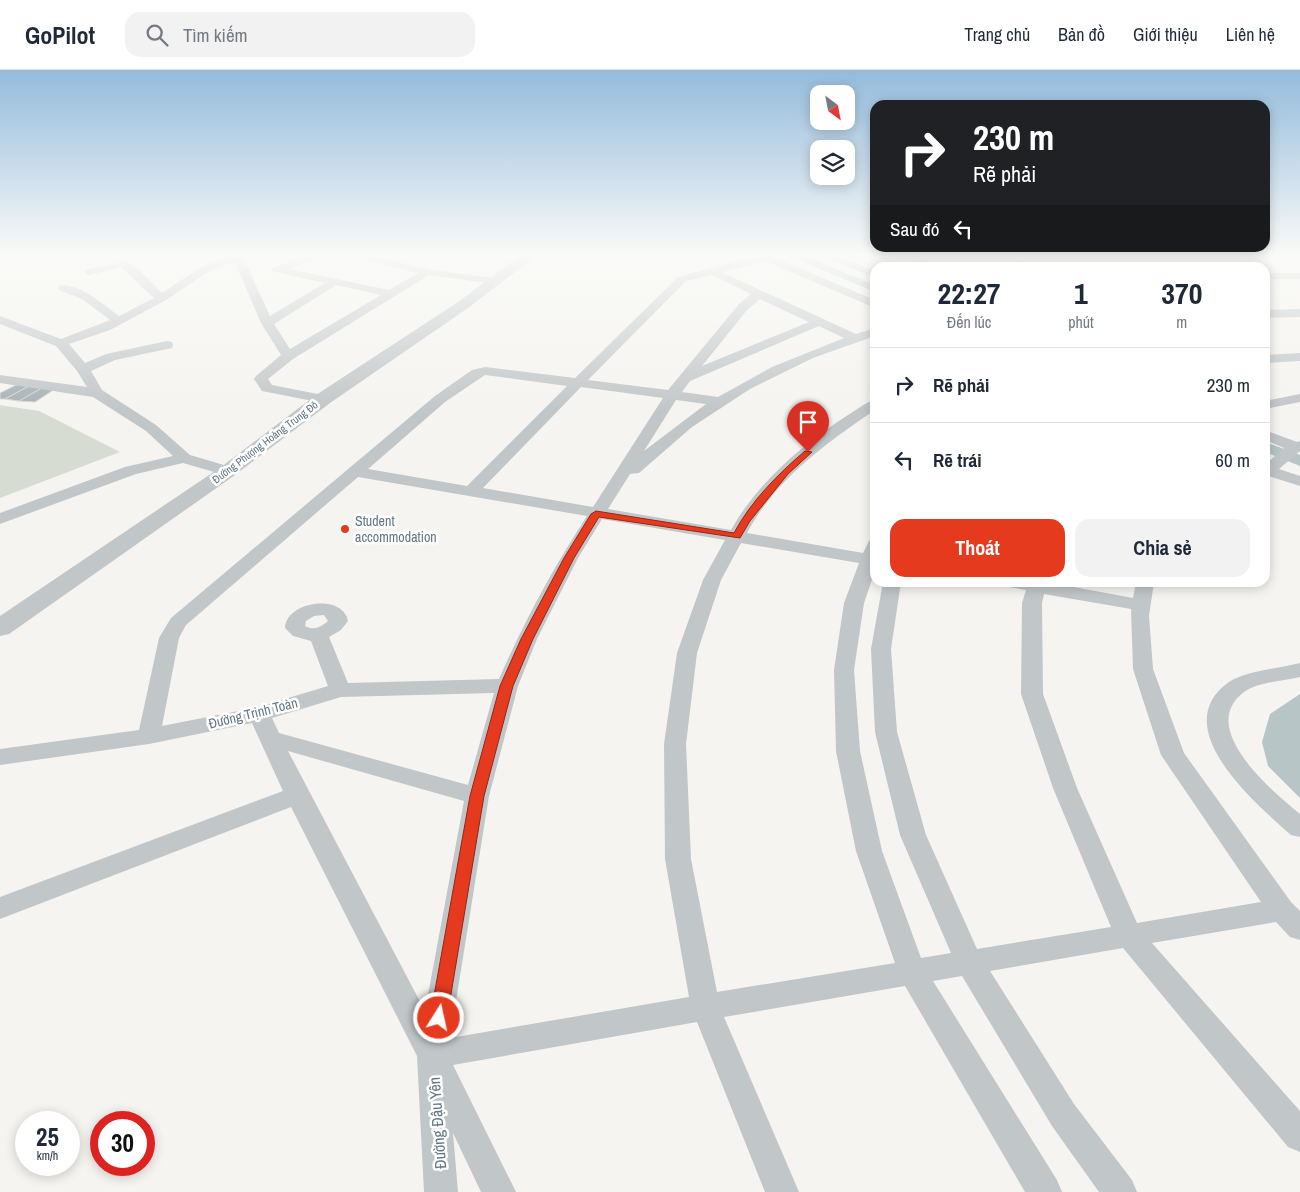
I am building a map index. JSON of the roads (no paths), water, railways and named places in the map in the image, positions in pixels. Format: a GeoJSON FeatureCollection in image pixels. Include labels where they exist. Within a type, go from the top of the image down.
{"type":"FeatureCollection","features":[{"type":"Feature","properties":{"kind":"street"},"geometry":{"type":"LineString","coordinates":[[100,307],[116,320]]}},
{"type":"Feature","properties":{"kind":"street"},"geometry":{"type":"LineString","coordinates":[[61,343],[100,330],[142,307]]}},
{"type":"Feature","properties":{"kind":"street"},"geometry":{"type":"LineString","coordinates":[[263,307],[267,323],[288,356]]}},
{"type":"Feature","properties":{"kind":"street"},"geometry":{"type":"LineString","coordinates":[[267,323],[293,307]]}},
{"type":"Feature","properties":{"kind":"street"},"geometry":{"type":"LineString","coordinates":[[323,399],[264,386],[261,379],[288,356],[370,307]]}},
{"type":"Feature","properties":{"kind":"street","name":"Đường Phượng Hoàng Trung Đô"},"geometry":{"type":"LineString","coordinates":[[0,628],[228,471],[323,399],[459,307]]}},
{"type":"Feature","properties":{"kind":"street"},"geometry":{"type":"LineString","coordinates":[[470,492],[653,307]]}},
{"type":"Feature","properties":{"kind":"street"},"geometry":{"type":"LineString","coordinates":[[432,1055],[477,796],[506,686],[527,639],[565,566],[601,507],[672,395],[743,307]]}},
{"type":"Feature","properties":{"kind":"street"},"geometry":{"type":"LineString","coordinates":[[788,307],[854,338]]}},
{"type":"Feature","properties":{"kind":"street"},"geometry":{"type":"LineString","coordinates":[[1270,314],[1300,314]]}},
{"type":"Feature","properties":{"kind":"street"},"geometry":{"type":"LineString","coordinates":[[0,320],[61,343],[83,369],[97,392],[151,428],[184,458],[228,471]]}},
{"type":"Feature","properties":{"kind":"street"},"geometry":{"type":"LineString","coordinates":[[683,381],[742,353],[819,322]]}},
{"type":"Feature","properties":{"kind":"street"},"geometry":{"type":"LineString","coordinates":[[601,507],[624,479],[665,440],[719,401],[779,368],[870,333]]}},
{"type":"Feature","properties":{"kind":"street"},"geometry":{"type":"LineString","coordinates":[[83,369],[111,356],[167,345]]}},
{"type":"Feature","properties":{"kind":"street"},"geometry":{"type":"LineString","coordinates":[[1270,347],[1300,345]]}},
{"type":"Feature","properties":{"kind":"street"},"geometry":{"type":"LineString","coordinates":[[1270,357],[1300,357]]}},
{"type":"Feature","properties":{"kind":"street"},"geometry":{"type":"LineString","coordinates":[[149,736],[169,638],[178,622],[353,471],[440,399],[477,373],[485,371],[719,401]]}},
{"type":"Feature","properties":{"kind":"street"},"geometry":{"type":"LineString","coordinates":[[0,379],[97,392]]}},
{"type":"Feature","properties":{"kind":"street"},"geometry":{"type":"LineString","coordinates":[[1270,404],[1300,398]]}},
{"type":"Feature","properties":{"kind":"street"},"geometry":{"type":"LineString","coordinates":[[782,1192],[705,1006],[678,859],[674,744],[687,653],[712,580],[745,520],[785,472],[831,433],[870,407]]}},
{"type":"Feature","properties":{"kind":"street"},"geometry":{"type":"LineString","coordinates":[[1270,437],[1295,448],[1270,468],[1300,481]]}},
{"type":"Feature","properties":{"kind":"street"},"geometry":{"type":"LineString","coordinates":[[0,519],[131,470],[184,458]]}},
{"type":"Feature","properties":{"kind":"street"},"geometry":{"type":"LineString","coordinates":[[353,471],[470,492],[601,507],[737,536],[870,555]]}},
{"type":"Feature","properties":{"kind":"street"},"geometry":{"type":"LineString","coordinates":[[870,563],[854,603],[844,670],[848,751],[869,851],[912,974],[1045,1192]]}},
{"type":"Feature","properties":{"kind":"street"},"geometry":{"type":"LineString","coordinates":[[891,587],[881,650],[886,732],[913,835],[969,962],[1062,1115],[1120,1192]]}},
{"type":"Feature","properties":{"kind":"street"},"geometry":{"type":"LineString","coordinates":[[1037,587],[1032,603],[1032,694],[1065,788],[1129,936],[1300,1136]]}},
{"type":"Feature","properties":{"kind":"street"},"geometry":{"type":"LineString","coordinates":[[1048,587],[1141,605]]}},
{"type":"Feature","properties":{"kind":"street"},"geometry":{"type":"LineString","coordinates":[[432,1055],[705,1006],[912,974],[969,962],[1129,936],[1291,920],[1173,754],[1144,669],[1139,616],[1144,587]]}},
{"type":"Feature","properties":{"kind":"street"},"geometry":{"type":"LineString","coordinates":[[318,634],[340,690]]}},
{"type":"Feature","properties":{"kind":"street"},"geometry":{"type":"LineString","coordinates":[[1300,670],[1238,687],[1222,702],[1216,721],[1223,745],[1239,772],[1300,828]]}},
{"type":"Feature","properties":{"kind":"street","name":"Đường Trịnh Toàn"},"geometry":{"type":"LineString","coordinates":[[0,757],[149,736],[265,726],[340,690],[506,686]]}},
{"type":"Feature","properties":{"kind":"street"},"geometry":{"type":"LineString","coordinates":[[265,726],[477,796]]}},
{"type":"Feature","properties":{"kind":"street"},"geometry":{"type":"LineString","coordinates":[[265,726],[297,795],[432,1055],[499,1192]]}},
{"type":"Feature","properties":{"kind":"street"},"geometry":{"type":"LineString","coordinates":[[0,908],[297,795]]}},
{"type":"Feature","properties":{"kind":"street","name":"Đường Đậu Yên"},"geometry":{"type":"LineString","coordinates":[[432,1055],[441,1192]]}},
{"type":"Feature","properties":{"kind":"waterway"},"geometry":{"type":"LineString","coordinates":[[1270,449],[1300,461]]}},
{"type":"Feature","properties":{"kind":"place","name":"Student accommodation"},"geometry":{"type":"Point","coordinates":[345,529]}}]}
